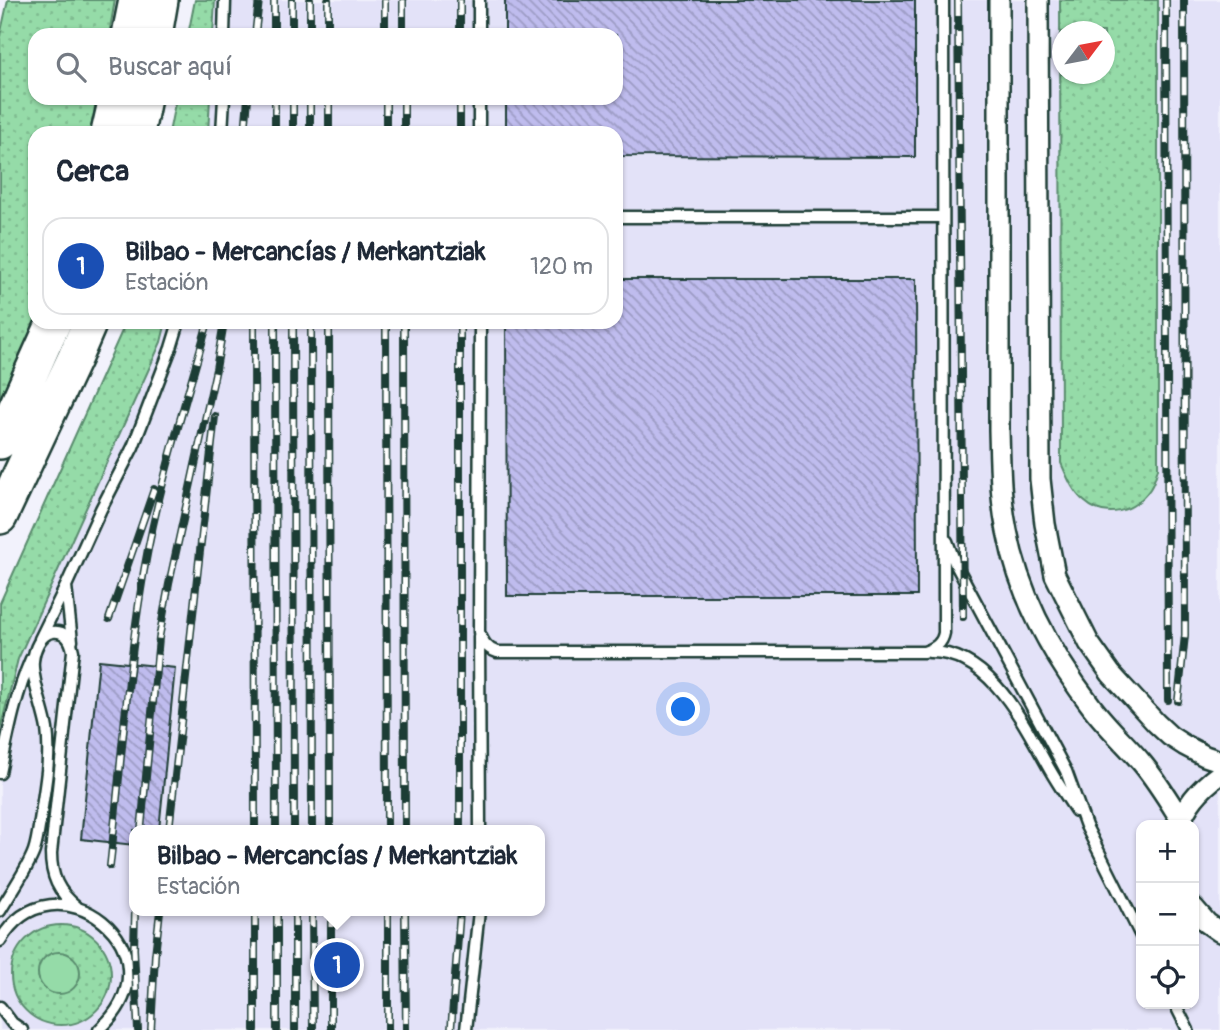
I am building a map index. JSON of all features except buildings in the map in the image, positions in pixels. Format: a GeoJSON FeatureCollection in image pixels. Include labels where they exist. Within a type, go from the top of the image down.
{"type":"FeatureCollection","features":[{"type":"Feature","properties":{"kind":"highway"},"geometry":{"type":"LineString","coordinates":[[130,28],[136,0]]}},
{"type":"Feature","properties":{"kind":"highway"},"geometry":{"type":"LineString","coordinates":[[156,28],[161,0]]}},
{"type":"Feature","properties":{"kind":"highway"},"geometry":{"type":"LineString","coordinates":[[110,126],[114,105]]}},
{"type":"Feature","properties":{"kind":"highway"},"geometry":{"type":"LineString","coordinates":[[138,126],[143,105]]}},
{"type":"Feature","properties":{"kind":"highway"},"geometry":{"type":"LineString","coordinates":[[0,442],[51,329]]}},
{"type":"Feature","properties":{"kind":"highway"},"geometry":{"type":"LineString","coordinates":[[0,517],[87,329]]}},
{"type":"Feature","properties":{"kind":"street"},"geometry":{"type":"LineString","coordinates":[[999,0],[999,430],[1002,495],[1007,531],[1029,601],[1066,671],[1093,709],[1141,761],[1178,820]]}},
{"type":"Feature","properties":{"kind":"street"},"geometry":{"type":"LineString","coordinates":[[1038,0],[1040,479],[1055,575],[1089,643],[1111,674],[1170,736],[1195,751],[1220,761]]}},
{"type":"Feature","properties":{"kind":"street"},"geometry":{"type":"LineString","coordinates":[[1182,820],[1204,786],[1220,774]]}},
{"type":"Feature","properties":{"kind":"street"},"geometry":{"type":"LineString","coordinates":[[1199,914],[1220,932]]}},
{"type":"Feature","properties":{"kind":"lane"},"geometry":{"type":"LineString","coordinates":[[224,28],[225,0]]}},
{"type":"Feature","properties":{"kind":"lane"},"geometry":{"type":"LineString","coordinates":[[479,0],[479,28]]}},
{"type":"Feature","properties":{"kind":"lane"},"geometry":{"type":"LineString","coordinates":[[924,652],[943,640],[943,0]]}},
{"type":"Feature","properties":{"kind":"lane"},"geometry":{"type":"LineString","coordinates":[[222,126],[224,105]]}},
{"type":"Feature","properties":{"kind":"lane"},"geometry":{"type":"LineString","coordinates":[[479,105],[479,126]]}},
{"type":"Feature","properties":{"kind":"lane"},"geometry":{"type":"LineString","coordinates":[[623,218],[943,217]]}},
{"type":"Feature","properties":{"kind":"lane"},"geometry":{"type":"LineString","coordinates":[[0,773],[21,682],[132,447],[177,329]]}},
{"type":"Feature","properties":{"kind":"lane"},"geometry":{"type":"LineString","coordinates":[[480,329],[480,825]]}},
{"type":"Feature","properties":{"kind":"lane"},"geometry":{"type":"LineString","coordinates":[[944,521],[946,537],[955,563],[1066,771],[1086,826],[1136,926]]}},
{"type":"Feature","properties":{"kind":"lane"},"geometry":{"type":"LineString","coordinates":[[66,586],[73,658],[51,866],[57,885],[77,907]]}},
{"type":"Feature","properties":{"kind":"lane"},"geometry":{"type":"LineString","coordinates":[[0,911],[33,853],[47,778],[47,733],[33,673],[33,661],[38,644],[44,636],[55,632],[68,638],[72,644]]}},
{"type":"Feature","properties":{"kind":"lane"},"geometry":{"type":"LineString","coordinates":[[479,632],[486,646],[498,652],[940,652],[958,657],[977,668],[995,684],[1012,706],[1086,826]]}},
{"type":"Feature","properties":{"kind":"lane"},"geometry":{"type":"LineString","coordinates":[[0,942],[6,931],[20,917],[38,908],[58,905],[77,907],[95,915],[110,927],[121,943],[127,962],[128,982],[123,1000],[113,1017],[99,1030]]}},
{"type":"Feature","properties":{"kind":"lane"},"geometry":{"type":"LineString","coordinates":[[466,1030],[478,916]]}},
{"type":"Feature","properties":{"kind":"lane"},"geometry":{"type":"LineString","coordinates":[[0,1007],[12,1023],[22,1030]]}},
{"type":"Feature","properties":{"kind":"lane"},"geometry":{"type":"LineString","coordinates":[[1178,1009],[1188,1030]]}},
{"type":"Feature","properties":{"kind":"shaded area"},"geometry":{"type":"Polygon","coordinates":[[[212,0],[1220,0],[1220,1030],[0,1030],[0,652],[147,329],[623,329],[623,126],[194,126],[198,105],[623,105],[623,28],[209,28],[212,0]]]}},
{"type":"Feature","properties":{"kind":"green space"},"geometry":{"type":"Polygon","coordinates":[[[8,0],[115,0],[110,28],[28,28],[28,105],[96,105],[91,126],[28,126],[28,329],[38,329],[0,410],[0,36],[8,0]]]}},
{"type":"Feature","properties":{"kind":"green space"},"geometry":{"type":"Polygon","coordinates":[[[195,0],[215,0],[213,28],[189,28],[195,0]]]}},
{"type":"Feature","properties":{"kind":"green space"},"geometry":{"type":"Polygon","coordinates":[[[1060,0],[1158,0],[1158,468],[1151,487],[1143,497],[1119,511],[1101,511],[1092,507],[1070,483],[1061,463],[1060,84],[1115,84],[1115,21],[1060,21],[1060,0]]]}},
{"type":"Feature","properties":{"kind":"green space"},"geometry":{"type":"Polygon","coordinates":[[[175,105],[210,105],[208,126],[170,126],[175,105]]]}},
{"type":"Feature","properties":{"kind":"green space"},"geometry":{"type":"Polygon","coordinates":[[[123,329],[164,329],[161,342],[18,659],[0,730],[0,603],[123,329]]]}},
{"type":"Feature","properties":{"kind":"green space"},"geometry":{"type":"Polygon","coordinates":[[[61,925],[89,933],[103,947],[111,975],[103,1003],[89,1017],[61,1025],[33,1017],[19,1003],[11,975],[19,947],[33,933],[61,925]]]}},
{"type":"Feature","properties":{"kind":"green space"},"geometry":{"type":"Polygon","coordinates":[[[59,952],[74,958],[80,973],[74,988],[59,994],[44,988],[38,973],[44,958],[59,952]]]}},
{"type":"Feature","properties":{"kind":"railway"},"geometry":{"type":"LineString","coordinates":[[256,28],[259,0]]}},
{"type":"Feature","properties":{"kind":"railway"},"geometry":{"type":"LineString","coordinates":[[274,0],[274,28]]}},
{"type":"Feature","properties":{"kind":"railway"},"geometry":{"type":"LineString","coordinates":[[292,0],[292,28]]}},
{"type":"Feature","properties":{"kind":"railway"},"geometry":{"type":"LineString","coordinates":[[310,0],[310,28]]}},
{"type":"Feature","properties":{"kind":"railway"},"geometry":{"type":"LineString","coordinates":[[328,0],[328,28]]}},
{"type":"Feature","properties":{"kind":"railway"},"geometry":{"type":"LineString","coordinates":[[385,0],[385,28]]}},
{"type":"Feature","properties":{"kind":"railway"},"geometry":{"type":"LineString","coordinates":[[403,0],[403,28]]}},
{"type":"Feature","properties":{"kind":"railway"},"geometry":{"type":"LineString","coordinates":[[460,0],[460,28]]}},
{"type":"Feature","properties":{"kind":"railway"},"geometry":{"type":"LineString","coordinates":[[958,0],[963,617]]}},
{"type":"Feature","properties":{"kind":"railway"},"geometry":{"type":"LineString","coordinates":[[1166,0],[1168,700]]}},
{"type":"Feature","properties":{"kind":"railway"},"geometry":{"type":"LineString","coordinates":[[1178,701],[1185,635],[1184,0]]}},
{"type":"Feature","properties":{"kind":"railway"},"geometry":{"type":"LineString","coordinates":[[246,126],[247,105]]}},
{"type":"Feature","properties":{"kind":"railway"},"geometry":{"type":"LineString","coordinates":[[275,105],[275,126]]}},
{"type":"Feature","properties":{"kind":"railway"},"geometry":{"type":"LineString","coordinates":[[293,105],[293,126]]}},
{"type":"Feature","properties":{"kind":"railway"},"geometry":{"type":"LineString","coordinates":[[310,105],[310,126]]}},
{"type":"Feature","properties":{"kind":"railway"},"geometry":{"type":"LineString","coordinates":[[329,105],[329,126]]}},
{"type":"Feature","properties":{"kind":"railway"},"geometry":{"type":"LineString","coordinates":[[386,105],[386,126]]}},
{"type":"Feature","properties":{"kind":"railway"},"geometry":{"type":"LineString","coordinates":[[404,105],[404,126]]}},
{"type":"Feature","properties":{"kind":"railway"},"geometry":{"type":"LineString","coordinates":[[460,105],[460,126]]}},
{"type":"Feature","properties":{"kind":"railway"},"geometry":{"type":"LineString","coordinates":[[110,866],[135,629],[146,561],[170,458],[206,329]]}},
{"type":"Feature","properties":{"kind":"railway"},"geometry":{"type":"LineString","coordinates":[[141,825],[159,638],[223,329]]}},
{"type":"Feature","properties":{"kind":"railway"},"geometry":{"type":"LineString","coordinates":[[254,329],[255,825]]}},
{"type":"Feature","properties":{"kind":"railway"},"geometry":{"type":"LineString","coordinates":[[275,329],[276,825]]}},
{"type":"Feature","properties":{"kind":"railway"},"geometry":{"type":"LineString","coordinates":[[293,329],[294,825]]}},
{"type":"Feature","properties":{"kind":"railway"},"geometry":{"type":"LineString","coordinates":[[311,329],[312,825]]}},
{"type":"Feature","properties":{"kind":"railway"},"geometry":{"type":"LineString","coordinates":[[329,329],[330,825]]}},
{"type":"Feature","properties":{"kind":"railway"},"geometry":{"type":"LineString","coordinates":[[386,329],[387,825]]}},
{"type":"Feature","properties":{"kind":"railway"},"geometry":{"type":"LineString","coordinates":[[404,329],[405,825]]}},
{"type":"Feature","properties":{"kind":"railway"},"geometry":{"type":"LineString","coordinates":[[460,329],[460,825]]}},
{"type":"Feature","properties":{"kind":"railway"},"geometry":{"type":"LineString","coordinates":[[170,825],[215,416]]}},
{"type":"Feature","properties":{"kind":"railway"},"geometry":{"type":"LineString","coordinates":[[109,619],[154,489]]}},
{"type":"Feature","properties":{"kind":"railway"},"geometry":{"type":"LineString","coordinates":[[135,916],[138,1030]]}},
{"type":"Feature","properties":{"kind":"railway"},"geometry":{"type":"LineString","coordinates":[[151,1030],[159,916]]}},
{"type":"Feature","properties":{"kind":"railway"},"geometry":{"type":"LineString","coordinates":[[255,916],[255,1030]]}},
{"type":"Feature","properties":{"kind":"railway"},"geometry":{"type":"LineString","coordinates":[[277,916],[277,1030]]}},
{"type":"Feature","properties":{"kind":"railway"},"geometry":{"type":"LineString","coordinates":[[295,916],[295,1030]]}},
{"type":"Feature","properties":{"kind":"railway"},"geometry":{"type":"LineString","coordinates":[[312,916],[313,1030]]}},
{"type":"Feature","properties":{"kind":"railway"},"geometry":{"type":"LineString","coordinates":[[331,916],[331,1030]]}},
{"type":"Feature","properties":{"kind":"railway"},"geometry":{"type":"LineString","coordinates":[[388,916],[388,1030]]}},
{"type":"Feature","properties":{"kind":"railway"},"geometry":{"type":"LineString","coordinates":[[405,916],[406,1030]]}},
{"type":"Feature","properties":{"kind":"railway"},"geometry":{"type":"LineString","coordinates":[[451,1030],[460,916]]}},
{"type":"Feature","properties":{"kind":"place","name":"Bilbao - Mercancías / Merkantziak"},"geometry":{"type":"Point","coordinates":[337,965]}}]}
